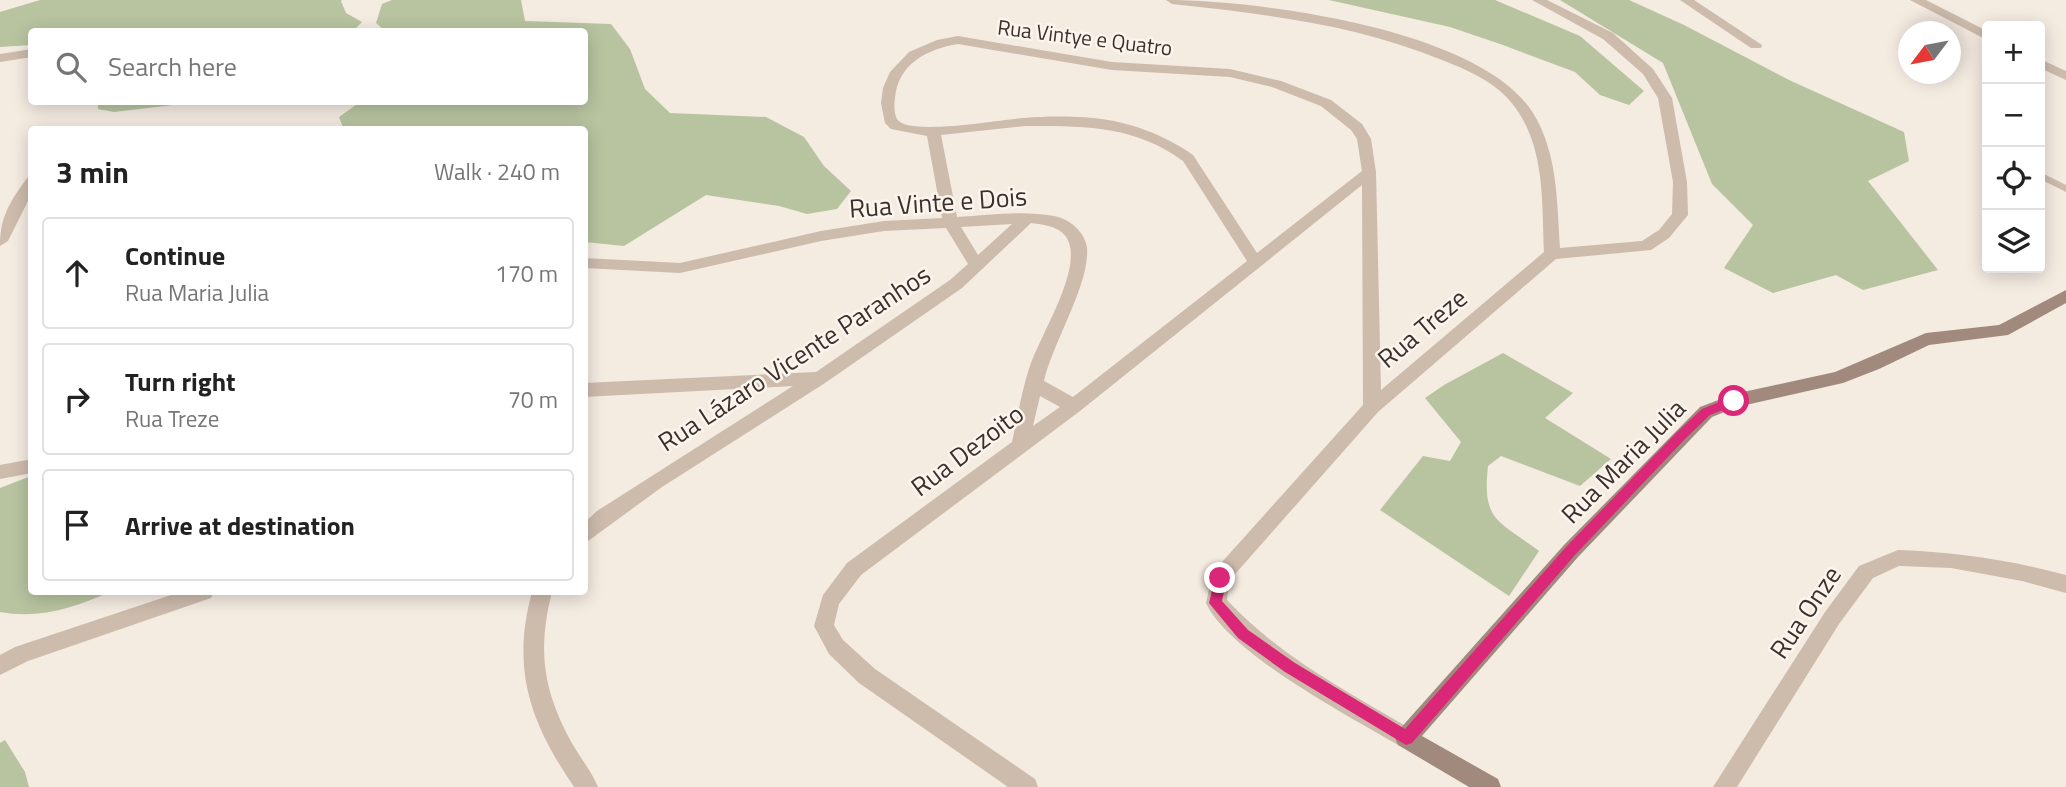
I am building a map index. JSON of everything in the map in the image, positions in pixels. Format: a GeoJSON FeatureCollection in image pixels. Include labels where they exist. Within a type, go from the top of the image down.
{"type":"FeatureCollection","features":[{"type":"Feature","properties":{"kind":"street"},"geometry":{"type":"LineString","coordinates":[[1171,0],[1300,14],[1353,24],[1440,54],[1492,78],[1515,96],[1546,158],[1552,254],[1646,246],[1664,234],[1680,215],[1680,182],[1665,98],[1632,55],[1608,36],[1538,0]]}},
{"type":"Feature","properties":{"kind":"street"},"geometry":{"type":"LineString","coordinates":[[1686,0],[1756,45]]}},
{"type":"Feature","properties":{"kind":"street"},"geometry":{"type":"LineString","coordinates":[[1922,3],[1942,0]]}},
{"type":"Feature","properties":{"kind":"street"},"geometry":{"type":"LineString","coordinates":[[1922,3],[1982,33]]}},
{"type":"Feature","properties":{"kind":"street","name":"Rua Vintye e Quatro"},"geometry":{"type":"LineString","coordinates":[[933,132],[896,126],[890,120],[887,102],[893,77],[911,54],[939,42],[958,40],[1112,66],[1230,73],[1276,84],[1326,103],[1357,127],[1364,139],[1369,172]]}},
{"type":"Feature","properties":{"kind":"street"},"geometry":{"type":"LineString","coordinates":[[0,58],[28,54]]}},
{"type":"Feature","properties":{"kind":"street"},"geometry":{"type":"LineString","coordinates":[[2045,66],[2066,76]]}},
{"type":"Feature","properties":{"kind":"street"},"geometry":{"type":"LineString","coordinates":[[977,265],[951,223],[933,132],[1025,122],[1093,122],[1125,128],[1173,147],[1196,166],[1256,262]]}},
{"type":"Feature","properties":{"kind":"street"},"geometry":{"type":"LineString","coordinates":[[1369,172],[1372,407]]}},
{"type":"Feature","properties":{"kind":"street","name":"Rua Dezoito"},"geometry":{"type":"LineString","coordinates":[[1027,787],[867,676],[836,647],[824,626],[830,601],[854,569],[1074,406],[1369,172]]}},
{"type":"Feature","properties":{"kind":"street"},"geometry":{"type":"LineString","coordinates":[[0,241],[28,187]]}},
{"type":"Feature","properties":{"kind":"street","name":"Rua Vinte e Dois"},"geometry":{"type":"LineString","coordinates":[[588,263],[680,268],[847,231],[1028,218],[1054,221],[1074,234],[1079,248],[1076,274],[1034,384],[1020,445]]}},
{"type":"Feature","properties":{"kind":"street","name":"Rua Lázaro Vicente Paranhos"},"geometry":{"type":"LineString","coordinates":[[588,533],[604,517],[655,482],[923,309],[956,285],[1028,218]]}},
{"type":"Feature","properties":{"kind":"street","name":"Rua Treze"},"geometry":{"type":"LineString","coordinates":[[1490,787],[1281,661],[1243,634],[1216,603],[1220,578],[1372,407],[1552,254]]}},
{"type":"Feature","properties":{"kind":"street","name":"Rua Maria Julia"},"geometry":{"type":"LineString","coordinates":[[1406,738],[1571,551],[1706,412],[1734,401],[1837,378],[1873,365],[1926,339],[2002,331],[2066,296]]}},
{"type":"Feature","properties":{"kind":"street"},"geometry":{"type":"LineString","coordinates":[[588,390],[819,377]]}},
{"type":"Feature","properties":{"kind":"street"},"geometry":{"type":"LineString","coordinates":[[1034,384],[1074,406]]}},
{"type":"Feature","properties":{"kind":"street"},"geometry":{"type":"LineString","coordinates":[[0,472],[28,467]]}},
{"type":"Feature","properties":{"kind":"street","name":"Rua Onze"},"geometry":{"type":"LineString","coordinates":[[1724,787],[1832,618],[1866,572],[1898,558],[1951,560],[2022,572],[2066,584]]}},
{"type":"Feature","properties":{"kind":"street"},"geometry":{"type":"LineString","coordinates":[[0,665],[22,654],[195,595]]}},
{"type":"Feature","properties":{"kind":"street"},"geometry":{"type":"LineString","coordinates":[[541,595],[531,642],[538,692],[566,759],[586,787]]}},
{"type":"Feature","properties":{"kind":"lane"},"geometry":{"type":"LineString","coordinates":[[2045,178],[2066,189]]}},
{"type":"Feature","properties":{"kind":"green space"},"geometry":{"type":"Polygon","coordinates":[[[40,0],[342,0],[346,13],[362,22],[356,28],[28,28],[28,45],[0,47],[0,12],[40,0]]]}},
{"type":"Feature","properties":{"kind":"green space"},"geometry":{"type":"Polygon","coordinates":[[[392,0],[521,0],[525,21],[611,24],[630,49],[645,89],[670,113],[766,117],[804,137],[824,166],[851,191],[837,209],[807,214],[779,206],[706,195],[624,246],[588,242],[588,126],[342,126],[339,117],[356,105],[588,105],[588,28],[382,28],[376,23],[382,4],[392,0]]]}},
{"type":"Feature","properties":{"kind":"green space"},"geometry":{"type":"Polygon","coordinates":[[[1329,0],[1495,0],[1580,36],[1644,91],[1629,105],[1600,95],[1575,72],[1503,45],[1450,27],[1329,0]]]}},
{"type":"Feature","properties":{"kind":"green space"},"geometry":{"type":"Polygon","coordinates":[[[1560,0],[1629,0],[1684,25],[1789,80],[1904,132],[1909,161],[1868,181],[1938,270],[1863,290],[1836,275],[1773,293],[1724,268],[1753,225],[1712,184],[1663,63],[1560,0]]]}},
{"type":"Feature","properties":{"kind":"green space"},"geometry":{"type":"Polygon","coordinates":[[[98,105],[174,105],[114,112],[98,109],[98,105]]]}},
{"type":"Feature","properties":{"kind":"green space"},"geometry":{"type":"Polygon","coordinates":[[[1503,353],[1573,393],[1545,418],[1611,459],[1580,486],[1501,456],[1488,466],[1488,499],[1496,518],[1539,551],[1509,596],[1380,510],[1423,456],[1450,461],[1461,442],[1425,398],[1503,353]]]}},
{"type":"Feature","properties":{"kind":"green space"},"geometry":{"type":"Polygon","coordinates":[[[28,477],[28,595],[103,595],[56,611],[29,614],[0,612],[0,488],[28,477]]]}},
{"type":"Feature","properties":{"kind":"green space"},"geometry":{"type":"Polygon","coordinates":[[[5,740],[25,772],[29,787],[0,787],[0,743],[5,740]]]}},
{"type":"Feature","properties":{"kind":"route"},"geometry":{"type":"LineString","coordinates":[[1220,578],[1216,603],[1243,634],[1290,668],[1406,738],[1571,551],[1681,436],[1706,412],[1734,401]]}}]}
